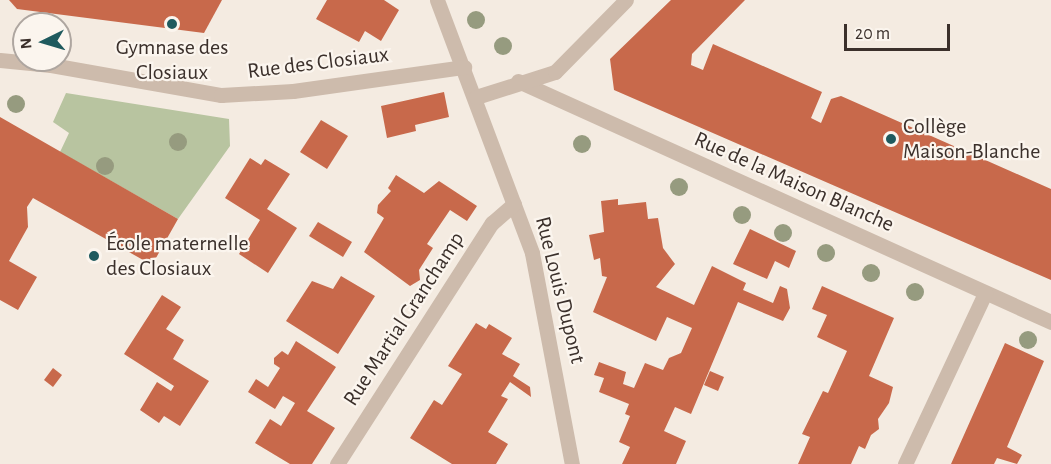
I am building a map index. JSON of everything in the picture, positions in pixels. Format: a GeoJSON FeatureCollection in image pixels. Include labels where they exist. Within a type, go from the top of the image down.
{"type":"FeatureCollection","features":[{"type":"Feature","properties":{"kind":"street","name":"Rue Louis Dupont"},"geometry":{"type":"LineString","coordinates":[[437,0],[476,97],[532,253],[572,464]]}},
{"type":"Feature","properties":{"kind":"street"},"geometry":{"type":"LineString","coordinates":[[476,97],[519,81],[555,72],[626,0]]}},
{"type":"Feature","properties":{"kind":"street","name":"Rue des Closiaux"},"geometry":{"type":"LineString","coordinates":[[0,60],[51,65],[221,96],[292,91],[464,67]]}},
{"type":"Feature","properties":{"kind":"street","name":"Rue de la Maison Blanche"},"geometry":{"type":"LineString","coordinates":[[519,81],[1051,322]]}},
{"type":"Feature","properties":{"kind":"street","name":"Rue Martial Granchamp"},"geometry":{"type":"LineString","coordinates":[[337,464],[492,223],[514,204]]}},
{"type":"Feature","properties":{"kind":"street"},"geometry":{"type":"LineString","coordinates":[[905,464],[985,292]]}},
{"type":"Feature","properties":{"kind":"green space"},"geometry":{"type":"Polygon","coordinates":[[[66,93],[229,119],[230,146],[178,219],[60,152],[69,133],[53,122],[66,93]]]}},
{"type":"Feature","properties":{"kind":"building","name":"Gymnase des Closiaux"},"geometry":{"type":"Polygon","coordinates":[[[9,0],[222,0],[204,33],[72,16],[72,12],[17,9],[9,0]]]}},
{"type":"Feature","properties":{"kind":"building"},"geometry":{"type":"Polygon","coordinates":[[[327,0],[384,0],[399,10],[381,41],[365,31],[359,42],[316,19],[327,0]]]}},
{"type":"Feature","properties":{"kind":"building"},"geometry":{"type":"Polygon","coordinates":[[[671,0],[745,0],[692,54],[691,65],[703,70],[713,44],[822,92],[811,118],[821,123],[831,99],[841,96],[1051,189],[1051,280],[614,90],[610,59],[671,0]]]}},
{"type":"Feature","properties":{"kind":"building"},"geometry":{"type":"Polygon","coordinates":[[[444,92],[449,117],[415,125],[416,131],[387,138],[381,106],[444,92]]]}},
{"type":"Feature","properties":{"kind":"building"},"geometry":{"type":"Polygon","coordinates":[[[0,117],[178,219],[152,265],[33,198],[27,207],[28,227],[9,261],[37,277],[18,310],[0,300],[0,117]]]}},
{"type":"Feature","properties":{"kind":"building"},"geometry":{"type":"Polygon","coordinates":[[[321,120],[348,136],[327,169],[300,152],[321,120]]]}},
{"type":"Feature","properties":{"kind":"building"},"geometry":{"type":"Polygon","coordinates":[[[250,158],[261,165],[265,159],[290,174],[267,209],[297,228],[268,273],[239,254],[260,220],[225,198],[250,158]]]}},
{"type":"Feature","properties":{"kind":"building"},"geometry":{"type":"Polygon","coordinates":[[[396,175],[424,193],[439,181],[477,206],[467,221],[450,210],[427,244],[433,248],[419,270],[420,280],[410,286],[364,252],[384,218],[377,213],[378,205],[391,191],[388,188],[396,175]]]}},
{"type":"Feature","properties":{"kind":"building"},"geometry":{"type":"Polygon","coordinates":[[[618,199],[618,205],[646,202],[648,219],[658,218],[663,248],[675,264],[656,287],[694,305],[712,266],[746,283],[743,290],[773,303],[780,286],[787,289],[790,308],[783,321],[738,302],[691,414],[675,407],[664,431],[686,441],[676,464],[622,464],[630,447],[619,442],[630,416],[625,414],[629,404],[599,392],[604,378],[594,375],[599,362],[626,372],[623,384],[634,388],[645,363],[663,370],[669,358],[681,353],[692,328],[667,317],[656,341],[593,312],[607,277],[602,276],[600,258],[594,260],[589,235],[604,232],[601,201],[618,199]]]}},
{"type":"Feature","properties":{"kind":"building"},"geometry":{"type":"Polygon","coordinates":[[[318,222],[352,242],[343,257],[309,236],[318,222]]]}},
{"type":"Feature","properties":{"kind":"building"},"geometry":{"type":"Polygon","coordinates":[[[750,229],[796,251],[789,268],[775,261],[767,279],[733,264],[750,229]]]}},
{"type":"Feature","properties":{"kind":"building"},"geometry":{"type":"Polygon","coordinates":[[[341,276],[375,296],[338,354],[286,321],[312,281],[333,289],[341,276]]]}},
{"type":"Feature","properties":{"kind":"building"},"geometry":{"type":"Polygon","coordinates":[[[822,286],[894,318],[869,376],[893,387],[889,403],[878,419],[879,429],[871,435],[865,449],[859,446],[851,464],[798,464],[810,437],[802,434],[823,391],[828,393],[847,351],[817,337],[827,315],[812,309],[822,286]]]}},
{"type":"Feature","properties":{"kind":"building"},"geometry":{"type":"Polygon","coordinates":[[[162,295],[181,307],[166,329],[184,340],[173,359],[209,381],[180,426],[164,416],[159,423],[140,410],[157,382],[171,391],[174,386],[124,354],[162,295]]]}},
{"type":"Feature","properties":{"kind":"building"},"geometry":{"type":"Polygon","coordinates":[[[476,323],[486,329],[489,324],[512,338],[502,354],[520,364],[513,376],[530,387],[531,397],[510,382],[501,396],[508,399],[488,432],[508,444],[496,464],[452,464],[410,438],[434,400],[442,405],[462,374],[448,366],[476,323]]]}},
{"type":"Feature","properties":{"kind":"building"},"geometry":{"type":"Polygon","coordinates":[[[296,341],[336,367],[307,411],[335,428],[312,464],[290,464],[255,443],[270,419],[281,426],[295,403],[283,396],[275,409],[248,392],[256,379],[268,387],[280,368],[274,364],[274,358],[282,351],[288,355],[296,341]]]}},
{"type":"Feature","properties":{"kind":"building"},"geometry":{"type":"Polygon","coordinates":[[[1005,343],[1044,361],[1007,447],[1022,455],[1017,464],[997,458],[994,464],[951,464],[1005,343]]]}},
{"type":"Feature","properties":{"kind":"building"},"geometry":{"type":"Polygon","coordinates":[[[53,368],[62,375],[53,387],[44,380],[53,368]]]}},
{"type":"Feature","properties":{"kind":"building"},"geometry":{"type":"Polygon","coordinates":[[[710,371],[724,377],[718,391],[704,385],[710,371]]]}},
{"type":"Feature","properties":{"kind":"place","name":"Gymnase des Closiaux"},"geometry":{"type":"Point","coordinates":[172,24]}},
{"type":"Feature","properties":{"kind":"place","name":"Collège Maison-Blanche"},"geometry":{"type":"Point","coordinates":[891,139]}},
{"type":"Feature","properties":{"kind":"place","name":"École maternelle des Closiaux"},"geometry":{"type":"Point","coordinates":[94,256]}}]}
